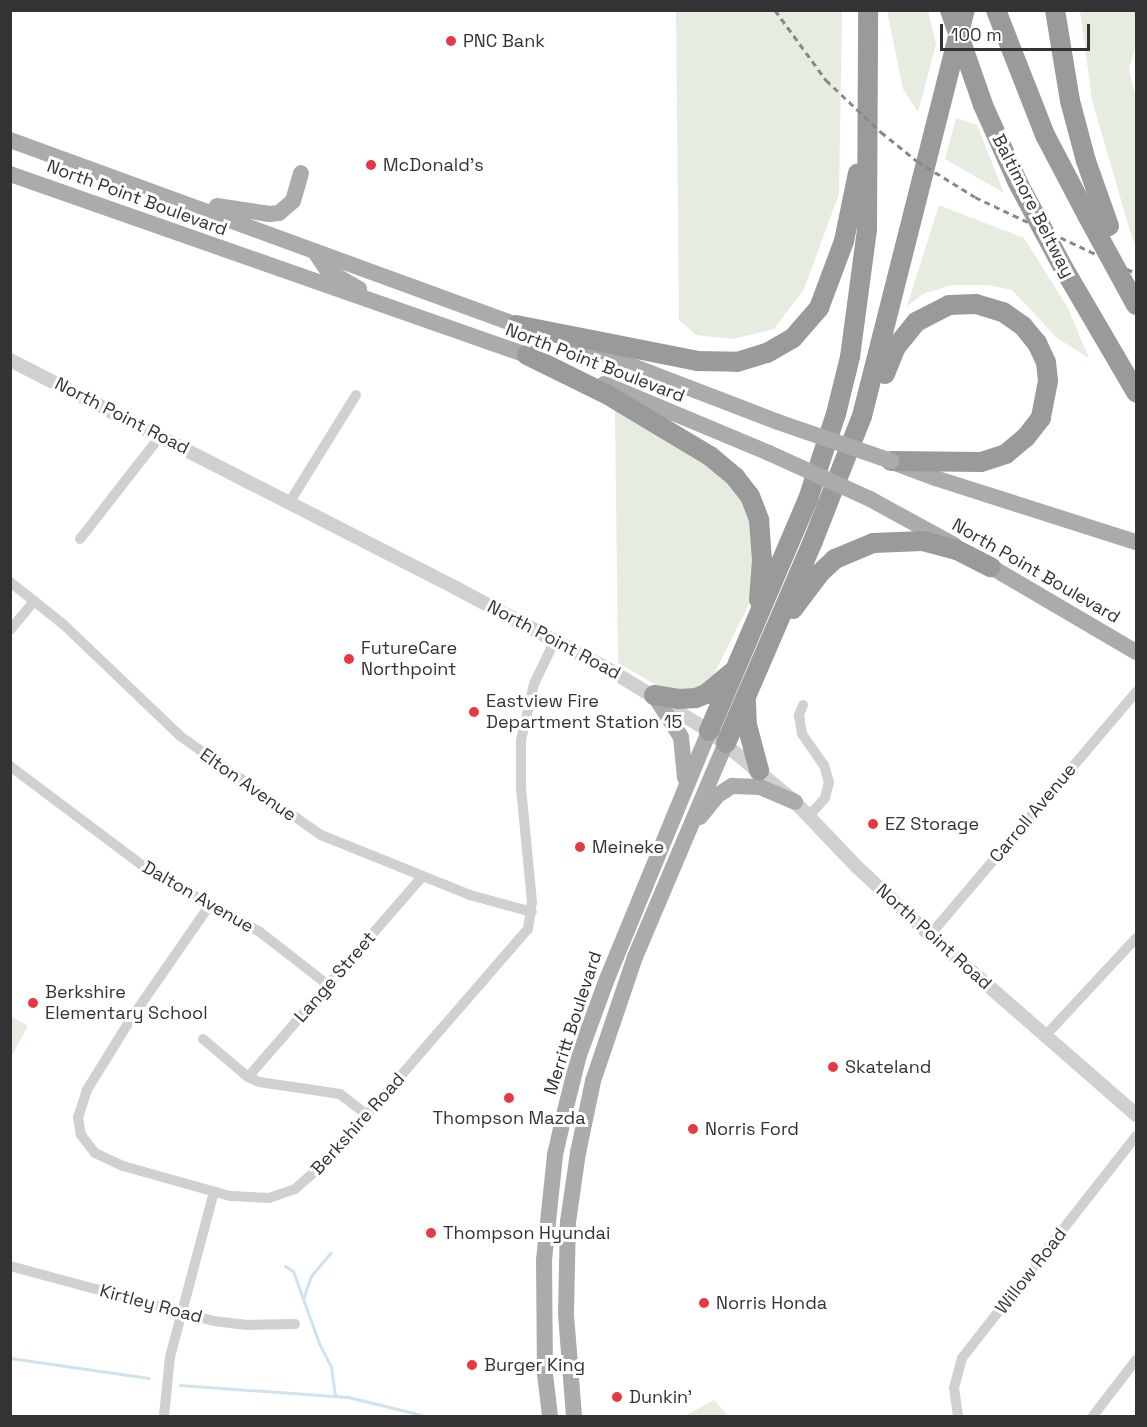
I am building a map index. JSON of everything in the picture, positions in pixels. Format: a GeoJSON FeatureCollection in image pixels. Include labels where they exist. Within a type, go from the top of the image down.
{"type":"FeatureCollection","features":[{"type":"Feature","properties":{"kind":"highway"},"geometry":{"type":"LineString","coordinates":[[709,731],[808,499],[836,414],[850,357],[861,291],[867,229],[868,10]]}},
{"type":"Feature","properties":{"kind":"highway","name":"Baltimore Beltway"},"geometry":{"type":"LineString","coordinates":[[950,10],[983,105],[1018,183],[1064,269],[1137,392]]}},
{"type":"Feature","properties":{"kind":"highway"},"geometry":{"type":"LineString","coordinates":[[726,743],[862,416],[885,334],[965,10]]}},
{"type":"Feature","properties":{"kind":"highway"},"geometry":{"type":"LineString","coordinates":[[1055,10],[1070,101],[1109,226],[1137,285]]}},
{"type":"Feature","properties":{"kind":"highway"},"geometry":{"type":"LineString","coordinates":[[997,15],[1045,135],[1136,305]]}},
{"type":"Feature","properties":{"kind":"highway"},"geometry":{"type":"LineString","coordinates":[[516,325],[698,361],[737,362],[752,359],[780,347],[793,338],[819,308],[828,290],[844,241],[856,188],[868,75]]}},
{"type":"Feature","properties":{"kind":"highway"},"geometry":{"type":"LineString","coordinates":[[850,447],[878,394],[896,347],[916,322],[949,305],[976,304],[1003,312],[1023,326],[1037,343],[1046,362],[1048,381],[1041,418],[1026,437],[1006,454],[981,462],[891,461]]}},
{"type":"Feature","properties":{"kind":"highway"},"geometry":{"type":"LineString","coordinates":[[527,355],[608,395],[710,456],[735,477],[750,496],[759,520],[762,560],[758,616]]}},
{"type":"Feature","properties":{"kind":"highway"},"geometry":{"type":"LineString","coordinates":[[770,640],[820,573],[835,559],[873,543],[923,541],[957,550],[991,567]]}},
{"type":"Feature","properties":{"kind":"highway"},"geometry":{"type":"LineString","coordinates":[[654,695],[679,699],[701,696],[734,671]]}},
{"type":"Feature","properties":{"kind":"highway"},"geometry":{"type":"LineString","coordinates":[[745,698],[747,725],[759,770]]}},
{"type":"Feature","properties":{"kind":"main road","name":"North Point Boulevard"},"geometry":{"type":"LineString","coordinates":[[10,140],[568,342],[778,422],[935,478],[1137,542]]}},
{"type":"Feature","properties":{"kind":"main road"},"geometry":{"type":"LineString","coordinates":[[174,199],[269,214],[279,213],[293,201],[301,173]]}},
{"type":"Feature","properties":{"kind":"main road","name":"North Point Boulevard"},"geometry":{"type":"LineString","coordinates":[[10,174],[527,355],[769,453],[870,499],[1137,652]]}},
{"type":"Feature","properties":{"kind":"main road"},"geometry":{"type":"LineString","coordinates":[[315,252],[328,271],[410,315]]}},
{"type":"Feature","properties":{"kind":"main road"},"geometry":{"type":"LineString","coordinates":[[654,695],[681,737],[686,762],[685,786]]}},
{"type":"Feature","properties":{"kind":"main road","name":"Merritt Boulevard"},"geometry":{"type":"LineString","coordinates":[[551,1413],[545,1374],[544,1260],[558,1142],[579,1055],[596,1007],[709,731]]}},
{"type":"Feature","properties":{"kind":"main road","name":"Merritt Boulevard"},"geometry":{"type":"LineString","coordinates":[[574,1416],[567,1353],[566,1259],[572,1192],[593,1082],[635,957],[726,743]]}},
{"type":"Feature","properties":{"kind":"main road"},"geometry":{"type":"LineString","coordinates":[[687,838],[704,810],[718,795],[732,786],[760,787],[795,802]]}},
{"type":"Feature","properties":{"kind":"street","name":"North Point Road"},"geometry":{"type":"LineString","coordinates":[[10,360],[161,435],[555,640],[654,695],[709,731],[795,802],[856,867],[930,935],[1137,1115]]}},
{"type":"Feature","properties":{"kind":"street"},"geometry":{"type":"LineString","coordinates":[[289,503],[356,394]]}},
{"type":"Feature","properties":{"kind":"street"},"geometry":{"type":"LineString","coordinates":[[80,539],[161,435]]}},
{"type":"Feature","properties":{"kind":"street","name":"Elton Avenue"},"geometry":{"type":"LineString","coordinates":[[10,582],[63,624],[158,718],[204,754],[321,835],[470,895],[532,912]]}},
{"type":"Feature","properties":{"kind":"street"},"geometry":{"type":"LineString","coordinates":[[10,630],[34,601]]}},
{"type":"Feature","properties":{"kind":"street","name":"Berkshire Road"},"geometry":{"type":"LineString","coordinates":[[209,906],[126,1026],[87,1090],[78,1117],[84,1142],[103,1159],[214,1192],[240,1198],[261,1198],[295,1189],[326,1162],[522,938],[531,921],[521,788],[521,740],[534,684],[555,640]]}},
{"type":"Feature","properties":{"kind":"street","name":"Carroll Avenue"},"geometry":{"type":"LineString","coordinates":[[930,935],[1137,692]]}},
{"type":"Feature","properties":{"kind":"street"},"geometry":{"type":"LineString","coordinates":[[803,705],[799,715],[802,734],[824,765],[830,782],[825,798],[809,816]]}},
{"type":"Feature","properties":{"kind":"street","name":"Dalton Avenue"},"geometry":{"type":"LineString","coordinates":[[10,766],[151,873],[260,932],[328,985]]}},
{"type":"Feature","properties":{"kind":"street","name":"Lange Street"},"geometry":{"type":"LineString","coordinates":[[248,1077],[422,877]]}},
{"type":"Feature","properties":{"kind":"street"},"geometry":{"type":"LineString","coordinates":[[1046,1035],[1137,938]]}},
{"type":"Feature","properties":{"kind":"street"},"geometry":{"type":"LineString","coordinates":[[203,1039],[248,1077],[267,1085],[340,1094],[367,1115]]}},
{"type":"Feature","properties":{"kind":"street","name":"Willow Road"},"geometry":{"type":"LineString","coordinates":[[958,1416],[954,1388],[962,1358],[1137,1136]]}},
{"type":"Feature","properties":{"kind":"street"},"geometry":{"type":"LineString","coordinates":[[164,1416],[170,1357],[214,1192]]}},
{"type":"Feature","properties":{"kind":"street","name":"Kirtley Road"},"geometry":{"type":"LineString","coordinates":[[10,1266],[181,1314],[245,1325],[295,1324]]}},
{"type":"Feature","properties":{"kind":"street"},"geometry":{"type":"LineString","coordinates":[[1093,1416],[1137,1360]]}},
{"type":"Feature","properties":{"kind":"shaded area"},"geometry":{"type":"Polygon","coordinates":[[[676,11],[842,11],[839,194],[804,289],[774,329],[732,339],[696,335],[679,320],[676,11]]]}},
{"type":"Feature","properties":{"kind":"shaded area"},"geometry":{"type":"Polygon","coordinates":[[[887,11],[928,11],[936,44],[918,112],[903,89],[887,11]]]}},
{"type":"Feature","properties":{"kind":"shaded area"},"geometry":{"type":"Polygon","coordinates":[[[1080,11],[1136,11],[1136,45],[1129,69],[1136,99],[1136,245],[1092,100],[1080,11]]]}},
{"type":"Feature","properties":{"kind":"shaded area"},"geometry":{"type":"Polygon","coordinates":[[[956,118],[977,125],[1004,193],[945,159],[956,118]]]}},
{"type":"Feature","properties":{"kind":"shaded area"},"geometry":{"type":"Polygon","coordinates":[[[939,205],[1024,238],[1068,308],[1089,358],[1057,338],[1012,290],[988,285],[952,285],[923,294],[907,306],[939,205]]]}},
{"type":"Feature","properties":{"kind":"shaded area"},"geometry":{"type":"Polygon","coordinates":[[[615,410],[723,472],[753,513],[760,569],[748,606],[712,678],[703,690],[670,693],[618,663],[615,410]]]}},
{"type":"Feature","properties":{"kind":"shaded area"},"geometry":{"type":"Polygon","coordinates":[[[11,1016],[28,1026],[11,1057],[11,1016]]]}},
{"type":"Feature","properties":{"kind":"shaded area"},"geometry":{"type":"Polygon","coordinates":[[[714,1400],[728,1416],[685,1416],[714,1400]]]}},
{"type":"Feature","properties":{"kind":"waterway"},"geometry":{"type":"LineString","coordinates":[[303,1299],[311,1276],[330,1253]]}},
{"type":"Feature","properties":{"kind":"waterway"},"geometry":{"type":"LineString","coordinates":[[285,1266],[293,1271],[319,1343],[331,1367],[335,1396]]}},
{"type":"Feature","properties":{"kind":"waterway"},"geometry":{"type":"LineString","coordinates":[[10,1358],[149,1378]]}},
{"type":"Feature","properties":{"kind":"waterway"},"geometry":{"type":"LineString","coordinates":[[180,1385],[348,1397],[426,1416]]}},
{"type":"Feature","properties":{"kind":"railway"},"geometry":{"type":"LineString","coordinates":[[775,10],[826,80],[881,132],[917,161],[975,197],[1136,273]]}},
{"type":"Feature","properties":{"kind":"place","name":"PNC Bank"},"geometry":{"type":"Point","coordinates":[451,41]}},
{"type":"Feature","properties":{"kind":"place","name":"McDonald's"},"geometry":{"type":"Point","coordinates":[371,165]}},
{"type":"Feature","properties":{"kind":"place","name":"FutureCare Northpoint"},"geometry":{"type":"Point","coordinates":[349,659]}},
{"type":"Feature","properties":{"kind":"place","name":"Eastview Fire Department Station 15"},"geometry":{"type":"Point","coordinates":[474,712]}},
{"type":"Feature","properties":{"kind":"place","name":"EZ Storage"},"geometry":{"type":"Point","coordinates":[873,824]}},
{"type":"Feature","properties":{"kind":"place","name":"Meineke"},"geometry":{"type":"Point","coordinates":[580,847]}},
{"type":"Feature","properties":{"kind":"place","name":"Berkshire Elementary School"},"geometry":{"type":"Point","coordinates":[33,1003]}},
{"type":"Feature","properties":{"kind":"place","name":"Skateland"},"geometry":{"type":"Point","coordinates":[833,1067]}},
{"type":"Feature","properties":{"kind":"place","name":"Thompson Mazda"},"geometry":{"type":"Point","coordinates":[509,1098]}},
{"type":"Feature","properties":{"kind":"place","name":"Norris Ford"},"geometry":{"type":"Point","coordinates":[693,1129]}},
{"type":"Feature","properties":{"kind":"place","name":"Thompson Hyundai"},"geometry":{"type":"Point","coordinates":[431,1233]}},
{"type":"Feature","properties":{"kind":"place","name":"Norris Honda"},"geometry":{"type":"Point","coordinates":[704,1303]}},
{"type":"Feature","properties":{"kind":"place","name":"Burger King"},"geometry":{"type":"Point","coordinates":[472,1365]}},
{"type":"Feature","properties":{"kind":"place","name":"Dunkin'"},"geometry":{"type":"Point","coordinates":[617,1397]}}]}
